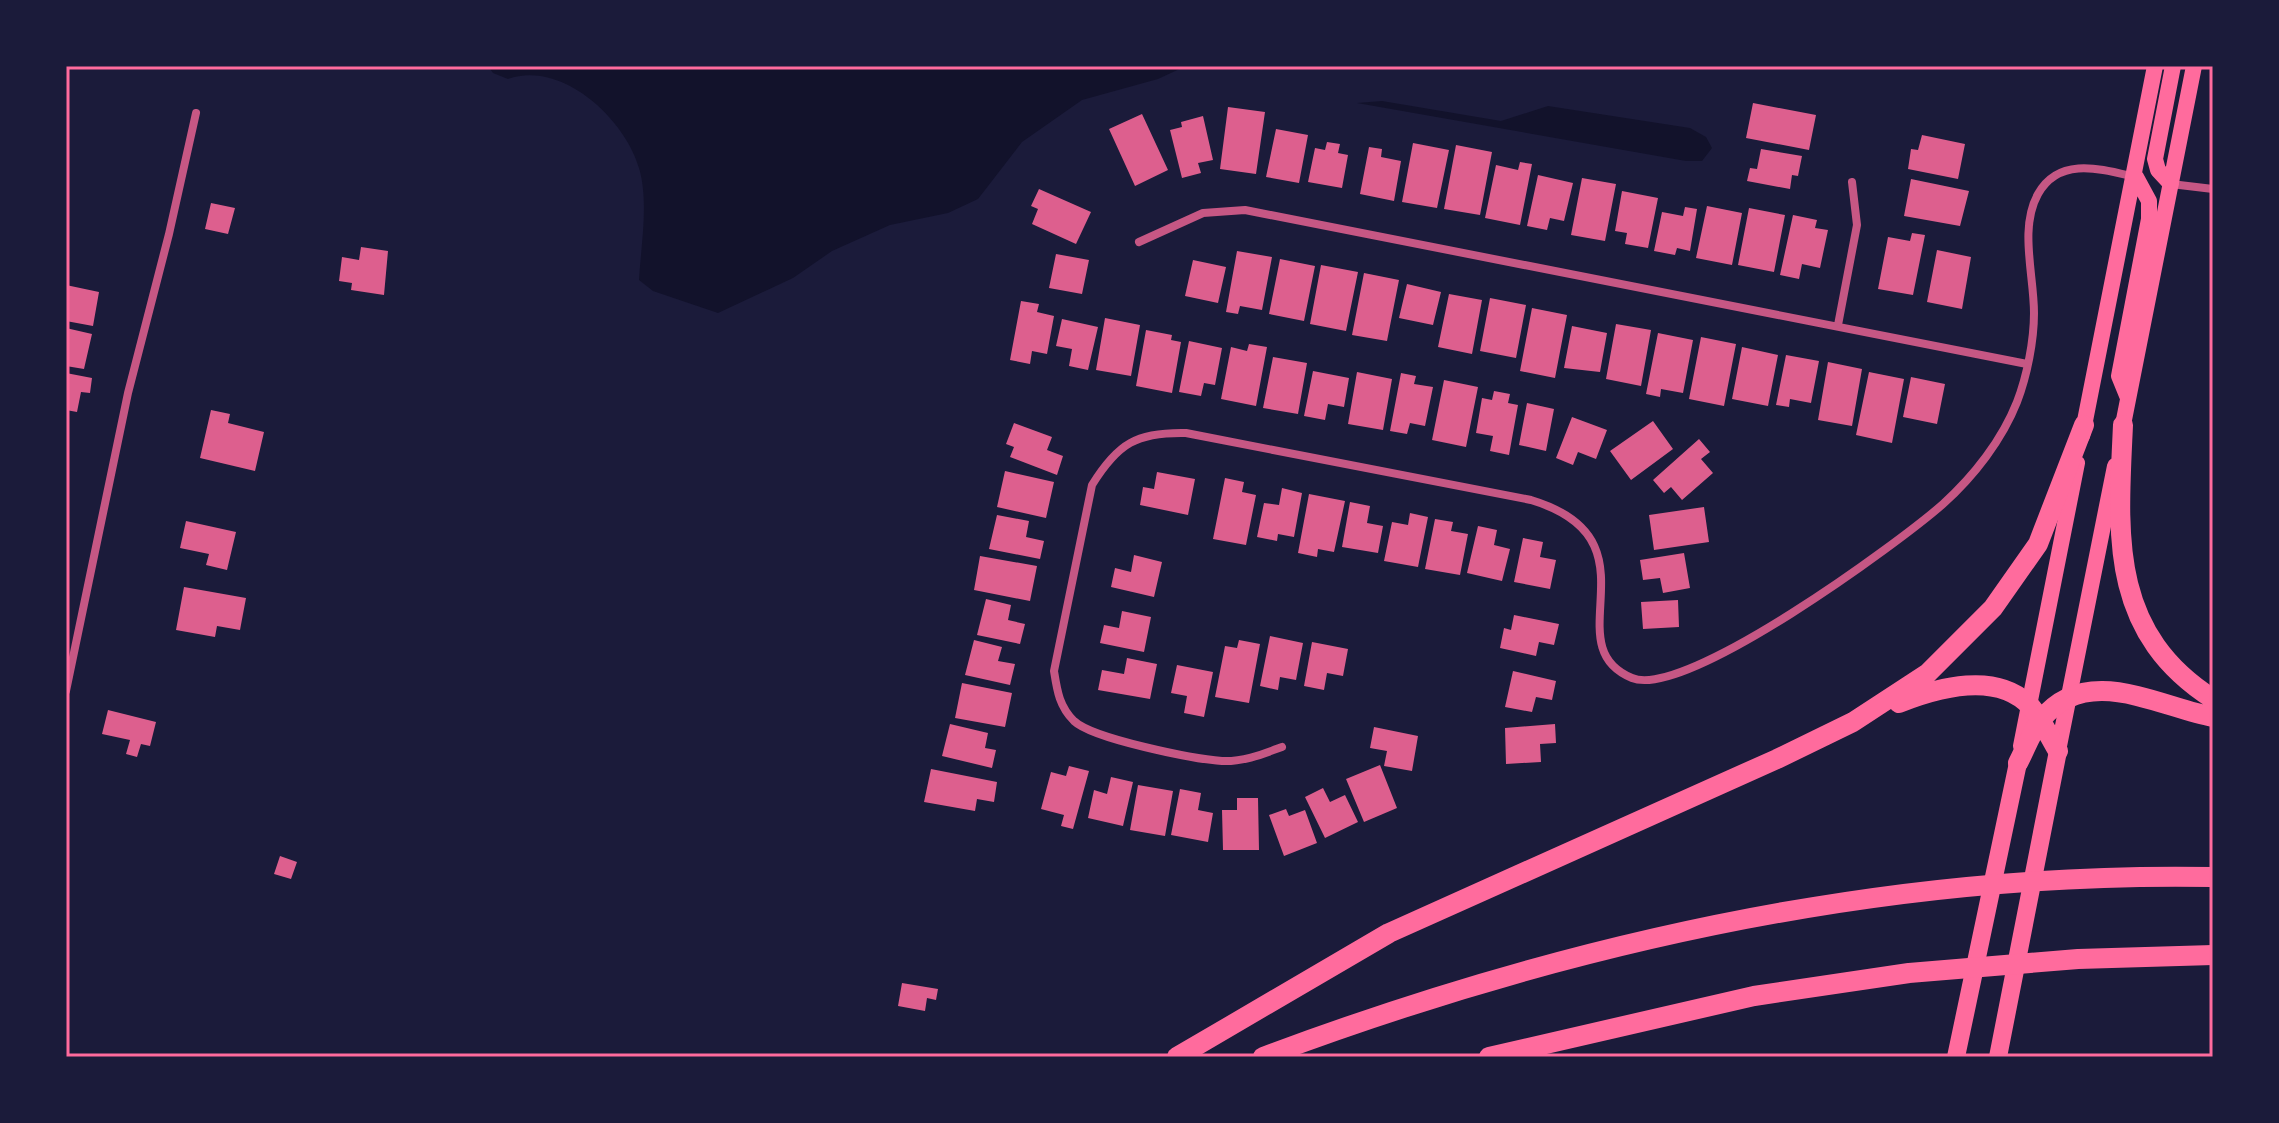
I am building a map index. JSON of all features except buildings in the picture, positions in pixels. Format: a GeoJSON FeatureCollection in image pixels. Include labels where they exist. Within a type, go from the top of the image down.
{"type":"FeatureCollection","features":[{"type":"Feature","properties":{"kind":"highway"},"geometry":{"type":"LineString","coordinates":[[1853,722],[1928,673],[1993,608],[2038,544],[2084,425]]}},
{"type":"Feature","properties":{"kind":"highway"},"geometry":{"type":"LineString","coordinates":[[2123,425],[2120,554],[2129,588],[2144,629],[2172,667],[2213,699]]}},
{"type":"Feature","properties":{"kind":"highway"},"geometry":{"type":"LineString","coordinates":[[1177,1057],[1273,998],[1389,933],[1923,693],[1959,685],[1998,688],[2035,712],[2058,751]]}},
{"type":"Feature","properties":{"kind":"highway"},"geometry":{"type":"LineString","coordinates":[[2018,763],[2035,712],[2068,696],[2089,691],[2125,692],[2213,717]]}},
{"type":"Feature","properties":{"kind":"highway"},"geometry":{"type":"LineString","coordinates":[[1263,1057],[1397,1007],[1567,957],[1763,915],[1926,890],[2095,878],[2213,877]]}},
{"type":"Feature","properties":{"kind":"highway"},"geometry":{"type":"LineString","coordinates":[[1489,1057],[1754,996],[1909,973],[2078,959],[2213,955]]}},
{"type":"Feature","properties":{"kind":"main road"},"geometry":{"type":"LineString","coordinates":[[2035,712],[2084,425],[2136,177],[2155,66]]}},
{"type":"Feature","properties":{"kind":"main road"},"geometry":{"type":"LineString","coordinates":[[2171,184],[2158,170],[2155,159],[2173,66]]}},
{"type":"Feature","properties":{"kind":"main road"},"geometry":{"type":"LineString","coordinates":[[1998,1057],[2194,66]]}},
{"type":"Feature","properties":{"kind":"main road"},"geometry":{"type":"LineString","coordinates":[[2128,398],[2119,376],[2149,219],[2149,201],[2136,177]]}},
{"type":"Feature","properties":{"kind":"main road"},"geometry":{"type":"LineString","coordinates":[[1956,1057],[2018,763]]}},
{"type":"Feature","properties":{"kind":"street"},"geometry":{"type":"LineString","coordinates":[[66,691],[128,393],[196,113]]}},
{"type":"Feature","properties":{"kind":"street"},"geometry":{"type":"LineString","coordinates":[[1282,747],[1250,758],[1222,761],[1104,737],[1075,722],[1058,700],[1054,671],[1092,485],[1108,459],[1126,444],[1155,432],[1186,433],[1531,500],[1561,509],[1584,528],[1597,549],[1603,580],[1598,618],[1600,646],[1615,666],[1634,680],[1674,676],[1759,633],[1840,583],[1944,503],[1996,444],[2018,400],[2034,315],[2028,217],[2038,192],[2061,170],[2087,167],[2136,177]]}},
{"type":"Feature","properties":{"kind":"street"},"geometry":{"type":"LineString","coordinates":[[1838,325],[1857,225],[1852,182]]}},
{"type":"Feature","properties":{"kind":"street"},"geometry":{"type":"LineString","coordinates":[[2171,184],[2213,189]]}},
{"type":"Feature","properties":{"kind":"street"},"geometry":{"type":"LineString","coordinates":[[1139,242],[1203,213],[1245,210],[2027,364]]}},
{"type":"Feature","properties":{"kind":"shaded area"},"geometry":{"type":"Polygon","coordinates":[[[488,66],[1186,66],[1158,79],[1082,100],[1022,142],[978,199],[948,213],[890,225],[832,251],[793,278],[718,313],[653,291],[639,280],[644,224],[642,181],[632,149],[606,113],[569,86],[549,78],[529,75],[508,79],[493,73],[488,66]]]}},
{"type":"Feature","properties":{"kind":"shaded area"},"geometry":{"type":"Polygon","coordinates":[[[1382,101],[1501,121],[1548,106],[1690,128],[1706,137],[1712,148],[1702,161],[1686,161],[1357,103],[1382,101]]]}}]}
